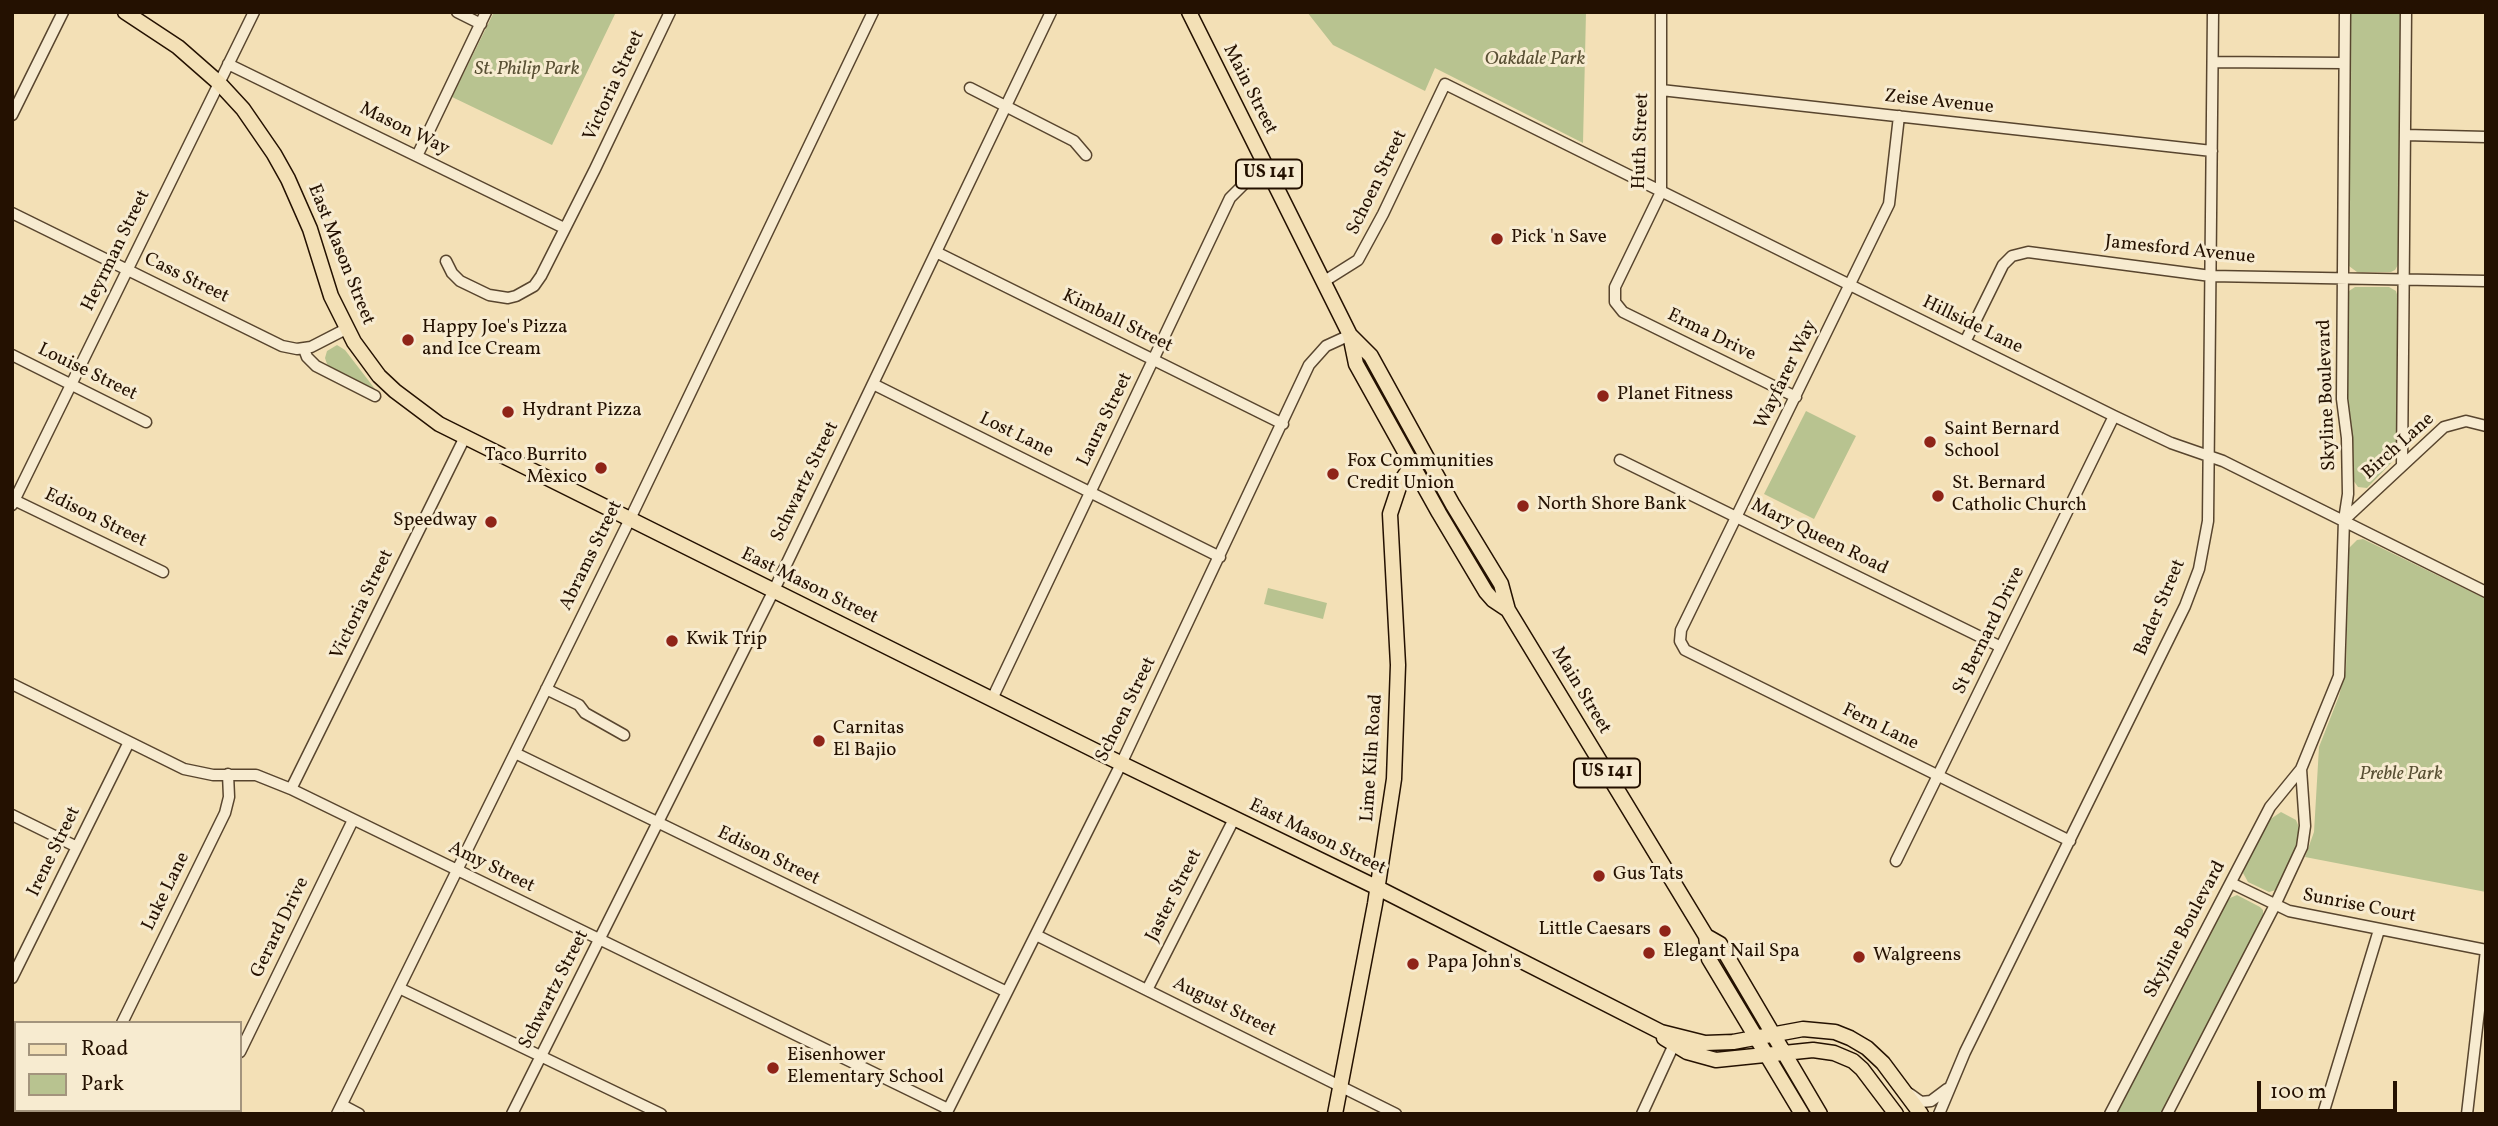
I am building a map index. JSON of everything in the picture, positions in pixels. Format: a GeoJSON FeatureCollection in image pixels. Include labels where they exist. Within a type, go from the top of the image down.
{"type":"FeatureCollection","features":[{"type":"Feature","properties":{"kind":"main road","name":"East Mason Street"},"geometry":{"type":"LineString","coordinates":[[125,12],[178,47],[219,83],[259,131],[288,178],[310,229],[331,296],[346,329],[366,359],[394,391],[439,425],[1121,764],[1378,888],[1639,1021],[1707,1059],[1824,1051],[1853,1061],[1869,1076],[1896,1112]]}},
{"type":"Feature","properties":{"kind":"main road","name":"Main Street"},"geometry":{"type":"LineString","coordinates":[[1189,12],[1350,335],[1356,364],[1486,592],[1508,610]]}},
{"type":"Feature","properties":{"kind":"main road","name":"Main Street"},"geometry":{"type":"LineString","coordinates":[[1350,335],[1371,356],[1453,505],[1501,584],[1508,610],[1706,936],[1709,958],[1802,1114]]}},
{"type":"Feature","properties":{"kind":"main road","name":"Lime Kiln Road"},"geometry":{"type":"LineString","coordinates":[[1335,1114],[1378,888],[1391,804],[1398,702],[1390,514],[1396,493],[1412,465],[1426,455]]}},
{"type":"Feature","properties":{"kind":"main road","name":"Main Street"},"geometry":{"type":"LineString","coordinates":[[1706,936],[1720,944],[1820,1114]]}},
{"type":"Feature","properties":{"kind":"main road","name":"East Mason Street"},"geometry":{"type":"LineString","coordinates":[[1676,1041],[1716,1044],[1813,1029],[1835,1032],[1850,1038],[1877,1057],[1921,1114]]}},
{"type":"Feature","properties":{"kind":"street"},"geometry":{"type":"LineString","coordinates":[[12,115],[63,12]]}},
{"type":"Feature","properties":{"kind":"street","name":"Heyrman Street"},"geometry":{"type":"LineString","coordinates":[[13,501],[254,12]]}},
{"type":"Feature","properties":{"kind":"street"},"geometry":{"type":"LineString","coordinates":[[457,12],[481,24]]}},
{"type":"Feature","properties":{"kind":"street"},"geometry":{"type":"LineString","coordinates":[[416,156],[486,12]]}},
{"type":"Feature","properties":{"kind":"street","name":"Victoria Street"},"geometry":{"type":"LineString","coordinates":[[446,261],[460,281],[489,295],[508,298],[534,286],[595,169],[670,12]]}},
{"type":"Feature","properties":{"kind":"street","name":"Abrams Street"},"geometry":{"type":"LineString","coordinates":[[340,1110],[630,519],[873,12]]}},
{"type":"Feature","properties":{"kind":"street","name":"Schwartz Street"},"geometry":{"type":"LineString","coordinates":[[512,1114],[774,590],[1051,12]]}},
{"type":"Feature","properties":{"kind":"street","name":"Huth Street"},"geometry":{"type":"LineString","coordinates":[[1615,302],[1615,287],[1661,192],[1661,12]]}},
{"type":"Feature","properties":{"kind":"street","name":"Bader Street"},"geometry":{"type":"LineString","coordinates":[[1939,1114],[1949,1087],[2192,592],[2199,569],[2208,521],[2213,12]]}},
{"type":"Feature","properties":{"kind":"street","name":"Skyline Boulevard"},"geometry":{"type":"LineString","coordinates":[[2110,1114],[2270,807],[2301,769],[2339,676],[2344,520],[2348,494],[2347,438],[2342,399],[2345,12]]}},
{"type":"Feature","properties":{"kind":"street"},"geometry":{"type":"LineString","coordinates":[[2402,466],[2406,12]]}},
{"type":"Feature","properties":{"kind":"street"},"geometry":{"type":"LineString","coordinates":[[2213,62],[2344,63]]}},
{"type":"Feature","properties":{"kind":"street","name":"Mason Way"},"geometry":{"type":"LineString","coordinates":[[228,64],[564,228]]}},
{"type":"Feature","properties":{"kind":"street","name":"Hillside Lane"},"geometry":{"type":"LineString","coordinates":[[1445,84],[2114,416],[2171,443],[2209,454],[2486,592]]}},
{"type":"Feature","properties":{"kind":"street","name":"Schoen Street"},"geometry":{"type":"LineString","coordinates":[[1323,282],[1358,260],[1445,84]]}},
{"type":"Feature","properties":{"kind":"street"},"geometry":{"type":"LineString","coordinates":[[970,88],[1074,141],[1086,155]]}},
{"type":"Feature","properties":{"kind":"street","name":"Zeise Avenue"},"geometry":{"type":"LineString","coordinates":[[1661,90],[2212,151]]}},
{"type":"Feature","properties":{"kind":"street","name":"Wayfarer Way"},"geometry":{"type":"LineString","coordinates":[[1680,641],[1681,630],[1889,204],[1899,116]]}},
{"type":"Feature","properties":{"kind":"street"},"geometry":{"type":"LineString","coordinates":[[2405,135],[2486,137]]}},
{"type":"Feature","properties":{"kind":"street","name":"Laura Street"},"geometry":{"type":"LineString","coordinates":[[992,699],[1230,198],[1247,181],[1268,171]]}},
{"type":"Feature","properties":{"kind":"street","name":"Cass Street"},"geometry":{"type":"LineString","coordinates":[[12,212],[282,346],[304,349]]}},
{"type":"Feature","properties":{"kind":"street","name":"Kimball Street"},"geometry":{"type":"LineString","coordinates":[[936,252],[1283,425]]}},
{"type":"Feature","properties":{"kind":"street","name":"Jamesford Avenue"},"geometry":{"type":"LineString","coordinates":[[1965,342],[2003,265],[2012,256],[2028,252],[2211,276],[2486,281]]}},
{"type":"Feature","properties":{"kind":"street","name":"Erma Drive"},"geometry":{"type":"LineString","coordinates":[[1615,302],[1623,312],[1796,397]]}},
{"type":"Feature","properties":{"kind":"street"},"geometry":{"type":"LineString","coordinates":[[346,329],[319,345],[304,349],[316,366],[375,396]]}},
{"type":"Feature","properties":{"kind":"street","name":"Schoen Street"},"geometry":{"type":"LineString","coordinates":[[947,1111],[1121,764],[1313,359],[1326,346],[1350,335]]}},
{"type":"Feature","properties":{"kind":"street","name":"Louise Street"},"geometry":{"type":"LineString","coordinates":[[12,355],[146,422]]}},
{"type":"Feature","properties":{"kind":"street","name":"Lost Lane"},"geometry":{"type":"LineString","coordinates":[[873,384],[1220,557]]}},
{"type":"Feature","properties":{"kind":"street","name":"St Bernard Drive"},"geometry":{"type":"LineString","coordinates":[[1896,861],[2114,416]]}},
{"type":"Feature","properties":{"kind":"street","name":"Birch Lane"},"geometry":{"type":"LineString","coordinates":[[2344,520],[2444,427],[2466,421],[2486,426]]}},
{"type":"Feature","properties":{"kind":"street","name":"Victoria Street"},"geometry":{"type":"LineString","coordinates":[[291,789],[465,437]]}},
{"type":"Feature","properties":{"kind":"street","name":"Mary Queen Road"},"geometry":{"type":"LineString","coordinates":[[1620,460],[2001,647]]}},
{"type":"Feature","properties":{"kind":"street","name":"Edison Street"},"geometry":{"type":"LineString","coordinates":[[13,501],[163,572]]}},
{"type":"Feature","properties":{"kind":"street","name":"Fern Lane"},"geometry":{"type":"LineString","coordinates":[[1680,641],[1685,650],[2070,841]]}},
{"type":"Feature","properties":{"kind":"street","name":"Amy Street"},"geometry":{"type":"LineString","coordinates":[[12,684],[184,769],[199,773],[256,775],[291,789],[947,1111]]}},
{"type":"Feature","properties":{"kind":"street"},"geometry":{"type":"LineString","coordinates":[[547,689],[579,705],[585,713],[624,735]]}},
{"type":"Feature","properties":{"kind":"street","name":"Irene Street"},"geometry":{"type":"LineString","coordinates":[[12,978],[20,949],[77,847],[128,742]]}},
{"type":"Feature","properties":{"kind":"street","name":"Edison Street"},"geometry":{"type":"LineString","coordinates":[[514,753],[1007,992]]}},
{"type":"Feature","properties":{"kind":"street","name":"Skyline Boulevard"},"geometry":{"type":"LineString","coordinates":[[2167,1114],[2302,847],[2305,826],[2301,769]]}},
{"type":"Feature","properties":{"kind":"street","name":"Luke Lane"},"geometry":{"type":"LineString","coordinates":[[123,1021],[225,813],[229,797],[228,774]]}},
{"type":"Feature","properties":{"kind":"street"},"geometry":{"type":"LineString","coordinates":[[12,815],[77,847]]}},
{"type":"Feature","properties":{"kind":"street","name":"Jaster Street"},"geometry":{"type":"LineString","coordinates":[[1147,990],[1234,819]]}},
{"type":"Feature","properties":{"kind":"street","name":"Gerard Drive"},"geometry":{"type":"LineString","coordinates":[[242,1048],[353,820]]}},
{"type":"Feature","properties":{"kind":"street","name":"Sunrise Court"},"geometry":{"type":"LineString","coordinates":[[2231,883],[2288,911],[2486,950]]}},
{"type":"Feature","properties":{"kind":"street"},"geometry":{"type":"LineString","coordinates":[[2323,1114],[2379,930]]}},
{"type":"Feature","properties":{"kind":"street","name":"August Street"},"geometry":{"type":"LineString","coordinates":[[1036,935],[1396,1114]]}},
{"type":"Feature","properties":{"kind":"street"},"geometry":{"type":"LineString","coordinates":[[2467,1114],[2486,950]]}},
{"type":"Feature","properties":{"kind":"street"},"geometry":{"type":"LineString","coordinates":[[399,988],[661,1114]]}},
{"type":"Feature","properties":{"kind":"street"},"geometry":{"type":"LineString","coordinates":[[1642,1114],[1676,1041]]}},
{"type":"Feature","properties":{"kind":"street"},"geometry":{"type":"LineString","coordinates":[[1901,1087],[1921,1101],[1938,1098],[1949,1087]]}},
{"type":"Feature","properties":{"kind":"street"},"geometry":{"type":"LineString","coordinates":[[340,1110],[359,1114]]}},
{"type":"Feature","properties":{"kind":"green space","name":"St. Philip Park"},"geometry":{"type":"Polygon","coordinates":[[[494,12],[616,12],[552,145],[452,97],[494,12]]]}},
{"type":"Feature","properties":{"kind":"green space","name":"Oakdale Park"},"geometry":{"type":"Polygon","coordinates":[[[1307,12],[1586,12],[1583,143],[1435,68],[1425,91],[1333,45],[1307,12]]]}},
{"type":"Feature","properties":{"kind":"green space"},"geometry":{"type":"Polygon","coordinates":[[[2350,12],[2401,12],[2399,263],[2391,272],[2357,272],[2348,262],[2350,12]]]}},
{"type":"Feature","properties":{"kind":"green space"},"geometry":{"type":"Polygon","coordinates":[[[2355,287],[2389,287],[2396,291],[2398,298],[2396,458],[2367,488],[2358,487],[2353,480],[2352,434],[2347,394],[2348,300],[2349,291],[2355,287]]]}},
{"type":"Feature","properties":{"kind":"green space"},"geometry":{"type":"Polygon","coordinates":[[[337,345],[345,350],[375,389],[327,364],[327,351],[337,345]]]}},
{"type":"Feature","properties":{"kind":"green space"},"geometry":{"type":"Polygon","coordinates":[[[1806,411],[1856,436],[1814,519],[1764,494],[1806,411]]]}},
{"type":"Feature","properties":{"kind":"green space","name":"Preble Park"},"geometry":{"type":"Polygon","coordinates":[[[2363,539],[2486,599],[2486,892],[2305,857],[2314,832],[2319,747],[2339,696],[2346,669],[2349,548],[2357,540],[2363,539]]]}},
{"type":"Feature","properties":{"kind":"green space"},"geometry":{"type":"Polygon","coordinates":[[[1268,588],[1327,603],[1323,619],[1264,604],[1268,588]]]}},
{"type":"Feature","properties":{"kind":"green space"},"geometry":{"type":"Polygon","coordinates":[[[2281,812],[2296,820],[2300,830],[2300,842],[2276,890],[2269,892],[2248,882],[2243,873],[2247,859],[2269,820],[2281,812]]]}},
{"type":"Feature","properties":{"kind":"green space"},"geometry":{"type":"Polygon","coordinates":[[[2237,895],[2260,907],[2263,910],[2263,918],[2161,1114],[2116,1114],[2220,913],[2230,898],[2237,895]]]}},
{"type":"Feature","properties":{"kind":"place","name":"Pick 'n Save"},"geometry":{"type":"Point","coordinates":[1497,239]}},
{"type":"Feature","properties":{"kind":"place","name":"Happy Joe's Pizza and Ice Cream"},"geometry":{"type":"Point","coordinates":[408,340]}},
{"type":"Feature","properties":{"kind":"place","name":"Planet Fitness"},"geometry":{"type":"Point","coordinates":[1603,396]}},
{"type":"Feature","properties":{"kind":"place","name":"Hydrant Pizza"},"geometry":{"type":"Point","coordinates":[508,412]}},
{"type":"Feature","properties":{"kind":"place","name":"Saint Bernard School"},"geometry":{"type":"Point","coordinates":[1930,442]}},
{"type":"Feature","properties":{"kind":"place","name":"Taco Burrito Mexico"},"geometry":{"type":"Point","coordinates":[601,468]}},
{"type":"Feature","properties":{"kind":"place","name":"Fox Communities Credit Union"},"geometry":{"type":"Point","coordinates":[1333,474]}},
{"type":"Feature","properties":{"kind":"place","name":"St. Bernard Catholic Church"},"geometry":{"type":"Point","coordinates":[1938,496]}},
{"type":"Feature","properties":{"kind":"place","name":"North Shore Bank"},"geometry":{"type":"Point","coordinates":[1523,506]}},
{"type":"Feature","properties":{"kind":"place","name":"Speedway"},"geometry":{"type":"Point","coordinates":[491,522]}},
{"type":"Feature","properties":{"kind":"place","name":"Kwik Trip"},"geometry":{"type":"Point","coordinates":[672,641]}},
{"type":"Feature","properties":{"kind":"place","name":"Carnitas El Bajio"},"geometry":{"type":"Point","coordinates":[819,741]}},
{"type":"Feature","properties":{"kind":"place","name":"Gus Tats"},"geometry":{"type":"Point","coordinates":[1599,876]}},
{"type":"Feature","properties":{"kind":"place","name":"Little Caesars"},"geometry":{"type":"Point","coordinates":[1665,931]}},
{"type":"Feature","properties":{"kind":"place","name":"Elegant Nail Spa"},"geometry":{"type":"Point","coordinates":[1649,953]}},
{"type":"Feature","properties":{"kind":"place","name":"Walgreens"},"geometry":{"type":"Point","coordinates":[1859,957]}},
{"type":"Feature","properties":{"kind":"place","name":"Papa John's"},"geometry":{"type":"Point","coordinates":[1413,964]}},
{"type":"Feature","properties":{"kind":"place","name":"Eisenhower Elementary School"},"geometry":{"type":"Point","coordinates":[773,1068]}}]}
